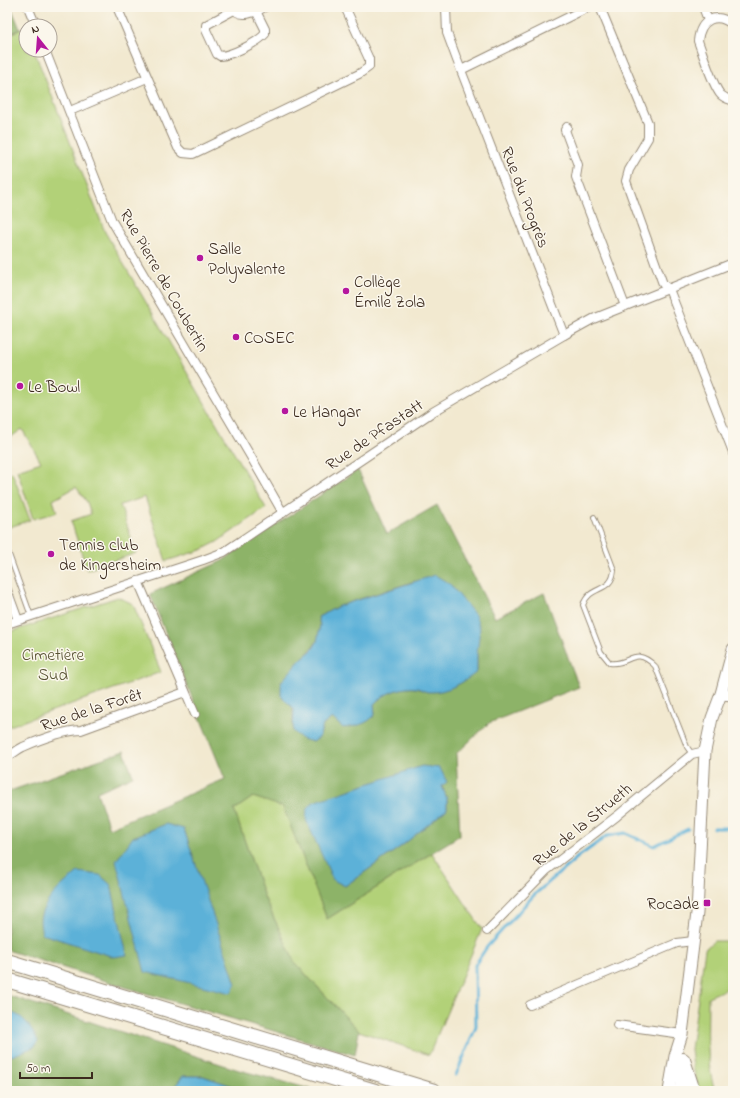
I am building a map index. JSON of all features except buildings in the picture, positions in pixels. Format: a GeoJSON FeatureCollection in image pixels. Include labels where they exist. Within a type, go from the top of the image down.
{"type":"FeatureCollection","features":[{"type":"Feature","properties":{"kind":"highway"},"geometry":{"type":"LineString","coordinates":[[7,962],[434,1091]]}},
{"type":"Feature","properties":{"kind":"highway"},"geometry":{"type":"LineString","coordinates":[[7,980],[374,1091]]}},
{"type":"Feature","properties":{"kind":"highway"},"geometry":{"type":"LineString","coordinates":[[683,1060],[693,1091]]}},
{"type":"Feature","properties":{"kind":"main road"},"geometry":{"type":"LineString","coordinates":[[669,1091],[675,1056],[682,1034],[697,913],[705,751],[712,718],[721,694],[733,649]]}},
{"type":"Feature","properties":{"kind":"main road"},"geometry":{"type":"LineString","coordinates":[[721,694],[733,695]]}},
{"type":"Feature","properties":{"kind":"main road"},"geometry":{"type":"LineString","coordinates":[[680,1091],[684,1055],[682,1034]]}},
{"type":"Feature","properties":{"kind":"street"},"geometry":{"type":"LineString","coordinates":[[28,7],[33,18]]}},
{"type":"Feature","properties":{"kind":"street"},"geometry":{"type":"LineString","coordinates":[[117,7],[178,148],[183,153],[194,154],[360,74],[369,67],[369,59],[345,7]]}},
{"type":"Feature","properties":{"kind":"street"},"geometry":{"type":"LineString","coordinates":[[256,11],[265,29],[265,34],[261,39],[227,55],[220,56],[217,54],[206,30],[206,25],[233,8],[244,14],[265,7]]}},
{"type":"Feature","properties":{"kind":"street","name":"Rue du Progrès"},"geometry":{"type":"LineString","coordinates":[[446,7],[447,33],[564,335]]}},
{"type":"Feature","properties":{"kind":"street"},"geometry":{"type":"LineString","coordinates":[[461,70],[589,7]]}},
{"type":"Feature","properties":{"kind":"street"},"geometry":{"type":"LineString","coordinates":[[600,7],[648,123],[648,138],[629,170],[626,181],[663,284],[669,289],[733,452]]}},
{"type":"Feature","properties":{"kind":"street"},"geometry":{"type":"LineString","coordinates":[[703,7],[708,20]]}},
{"type":"Feature","properties":{"kind":"street"},"geometry":{"type":"LineString","coordinates":[[733,25],[726,20],[717,18],[708,20],[699,33],[698,41],[717,89],[722,96],[729,100],[733,100]]}},
{"type":"Feature","properties":{"kind":"street","name":"Rue Pierre de Coubertin"},"geometry":{"type":"LineString","coordinates":[[49,58],[112,221],[283,513]]}},
{"type":"Feature","properties":{"kind":"street"},"geometry":{"type":"LineString","coordinates":[[70,111],[147,78]]}},
{"type":"Feature","properties":{"kind":"street"},"geometry":{"type":"LineString","coordinates":[[567,127],[565,130],[578,165],[576,177],[625,306]]}},
{"type":"Feature","properties":{"kind":"street","name":"Rue de Pfastatt"},"geometry":{"type":"LineString","coordinates":[[7,624],[138,582],[224,552],[431,413],[564,335],[593,319],[733,263]]}},
{"type":"Feature","properties":{"kind":"street"},"geometry":{"type":"LineString","coordinates":[[138,582],[148,612],[194,714]]}},
{"type":"Feature","properties":{"kind":"street"},"geometry":{"type":"LineString","coordinates":[[7,590],[18,620]]}},
{"type":"Feature","properties":{"kind":"street","name":"Rue de la Forêt"},"geometry":{"type":"LineString","coordinates":[[7,757],[22,748],[69,730],[81,730],[185,692]]}},
{"type":"Feature","properties":{"kind":"street","name":"Rue de la Strueth"},"geometry":{"type":"LineString","coordinates":[[487,931],[547,870],[617,816],[692,754],[705,751]]}},
{"type":"Feature","properties":{"kind":"street"},"geometry":{"type":"LineString","coordinates":[[530,1005],[677,943],[693,941]]}},
{"type":"Feature","properties":{"kind":"street"},"geometry":{"type":"LineString","coordinates":[[617,1025],[682,1034]]}},
{"type":"Feature","properties":{"kind":"lane"},"geometry":{"type":"LineString","coordinates":[[594,517],[614,570],[614,577],[610,584],[590,594],[586,598],[583,605],[601,652],[610,663],[615,664],[639,656],[647,658],[655,666],[687,747],[692,754]]}},
{"type":"Feature","properties":{"kind":"lane"},"geometry":{"type":"LineString","coordinates":[[7,549],[31,616]]}},
{"type":"Feature","properties":{"kind":"green space"},"geometry":{"type":"Polygon","coordinates":[[[7,7],[11,7],[18,24],[18,30],[7,36],[7,7]]]}},
{"type":"Feature","properties":{"kind":"green space"},"geometry":{"type":"Polygon","coordinates":[[[18,30],[18,58],[37,58],[105,232],[266,508],[217,542],[201,550],[166,561],[145,497],[120,505],[136,553],[87,570],[71,521],[91,514],[87,502],[76,487],[53,500],[57,512],[33,519],[17,470],[41,462],[22,429],[7,440],[7,36],[18,30]]]}},
{"type":"Feature","properties":{"kind":"green space"},"geometry":{"type":"Polygon","coordinates":[[[358,470],[387,534],[437,505],[495,618],[544,593],[579,687],[489,723],[456,754],[460,835],[327,919],[283,807],[253,797],[234,810],[264,897],[295,963],[359,1031],[355,1055],[125,987],[7,950],[7,792],[124,751],[133,776],[97,792],[109,828],[225,779],[150,594],[222,561],[358,470]],[[415,581],[339,606],[318,617],[320,626],[317,640],[314,646],[293,668],[293,731],[319,738],[323,725],[332,718],[375,714],[374,704],[393,691],[405,688],[416,688],[428,692],[477,671],[477,654],[415,581]],[[442,786],[345,886],[403,845],[447,809],[447,799],[442,786]],[[184,829],[133,837],[196,867],[184,829]]]}},
{"type":"Feature","properties":{"kind":"green space"},"geometry":{"type":"Polygon","coordinates":[[[12,472],[30,520],[7,528],[7,474],[12,472]]]}},
{"type":"Feature","properties":{"kind":"green space","name":"Cimetière Sud"},"geometry":{"type":"Polygon","coordinates":[[[118,597],[133,604],[161,672],[7,727],[7,633],[118,597]]]}},
{"type":"Feature","properties":{"kind":"green space"},"geometry":{"type":"Polygon","coordinates":[[[253,797],[283,806],[327,919],[432,853],[482,929],[429,1055],[359,1031],[295,963],[264,897],[234,810],[253,797]]]}},
{"type":"Feature","properties":{"kind":"green space"},"geometry":{"type":"Polygon","coordinates":[[[714,941],[733,941],[733,986],[708,997],[708,1056],[715,1091],[699,1091],[693,1067],[691,1049],[705,949],[714,941]]]}},
{"type":"Feature","properties":{"kind":"green space"},"geometry":{"type":"Polygon","coordinates":[[[7,995],[239,1070],[318,1091],[247,1091],[203,1076],[183,1076],[171,1091],[7,1091],[7,1053],[12,1056],[11,1013],[7,1013],[7,995]]]}},
{"type":"Feature","properties":{"kind":"water"},"geometry":{"type":"Polygon","coordinates":[[[435,575],[450,584],[475,615],[480,628],[477,654],[477,672],[461,683],[442,691],[428,692],[417,688],[399,689],[378,700],[374,704],[375,715],[364,723],[343,728],[332,718],[323,725],[319,738],[313,742],[302,739],[293,731],[294,709],[281,696],[281,682],[301,659],[312,650],[317,642],[320,625],[318,617],[339,606],[435,575]]]}},
{"type":"Feature","properties":{"kind":"water"},"geometry":{"type":"Polygon","coordinates":[[[422,766],[440,768],[447,782],[442,786],[447,799],[447,809],[403,845],[345,886],[333,880],[306,820],[307,809],[313,802],[422,766]]]}},
{"type":"Feature","properties":{"kind":"water"},"geometry":{"type":"Polygon","coordinates":[[[166,824],[184,829],[236,984],[231,993],[145,972],[116,861],[133,837],[166,824]]]}},
{"type":"Feature","properties":{"kind":"water"},"geometry":{"type":"Polygon","coordinates":[[[78,872],[100,875],[111,885],[127,955],[114,957],[42,934],[40,917],[43,909],[61,886],[78,872]]]}},
{"type":"Feature","properties":{"kind":"water"},"geometry":{"type":"Polygon","coordinates":[[[7,1013],[18,1015],[26,1022],[38,1041],[34,1047],[12,1056],[7,1053],[7,1013]]]}},
{"type":"Feature","properties":{"kind":"water"},"geometry":{"type":"Polygon","coordinates":[[[183,1076],[203,1076],[247,1091],[171,1091],[183,1076]]]}},
{"type":"Feature","properties":{"kind":"waterway"},"geometry":{"type":"LineString","coordinates":[[714,828],[733,828]]}},
{"type":"Feature","properties":{"kind":"waterway"},"geometry":{"type":"LineString","coordinates":[[456,1075],[476,1027],[475,965],[487,947],[534,895],[578,857],[607,836],[625,833],[654,846],[688,829]]}},
{"type":"Feature","properties":{"kind":"place","name":"Salle Polyvalente"},"geometry":{"type":"Point","coordinates":[200,258]}},
{"type":"Feature","properties":{"kind":"place","name":"Collège Émile Zola"},"geometry":{"type":"Point","coordinates":[346,291]}},
{"type":"Feature","properties":{"kind":"place","name":"COSEC"},"geometry":{"type":"Point","coordinates":[236,337]}},
{"type":"Feature","properties":{"kind":"place","name":"Le Bowl"},"geometry":{"type":"Point","coordinates":[20,386]}},
{"type":"Feature","properties":{"kind":"place","name":"Le Hangar"},"geometry":{"type":"Point","coordinates":[285,411]}},
{"type":"Feature","properties":{"kind":"place","name":"Tennis club de Kingersheim"},"geometry":{"type":"Point","coordinates":[51,554]}},
{"type":"Feature","properties":{"kind":"place","name":"Rocade"},"geometry":{"type":"Point","coordinates":[707,903]}}]}
